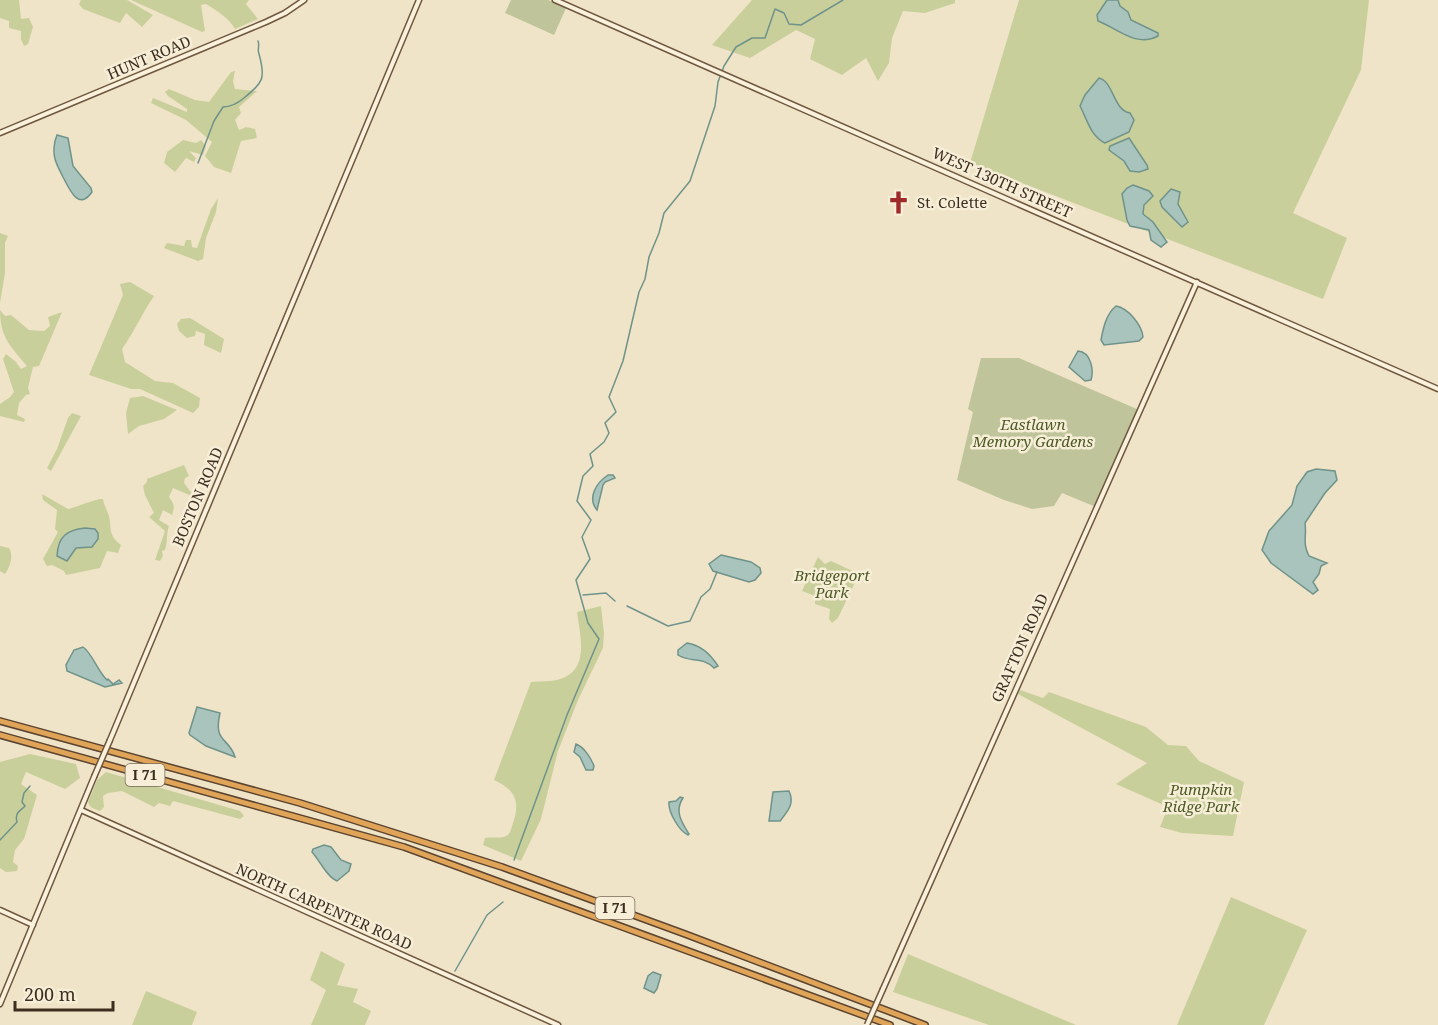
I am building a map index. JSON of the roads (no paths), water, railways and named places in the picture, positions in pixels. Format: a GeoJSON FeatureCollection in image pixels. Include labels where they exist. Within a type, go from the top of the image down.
{"type":"FeatureCollection","features":[{"type":"Feature","properties":{"kind":"highway","name":"I 71"},"geometry":{"type":"LineString","coordinates":[[0,721],[300,803],[502,867],[925,1025]]}},
{"type":"Feature","properties":{"kind":"highway","name":"I 71"},"geometry":{"type":"LineString","coordinates":[[0,735],[404,847],[890,1025]]}},
{"type":"Feature","properties":{"kind":"street","name":"HUNT ROAD"},"geometry":{"type":"LineString","coordinates":[[0,133],[266,22],[304,0]]}},
{"type":"Feature","properties":{"kind":"street","name":"BOSTON ROAD"},"geometry":{"type":"LineString","coordinates":[[0,1004],[419,0]]}},
{"type":"Feature","properties":{"kind":"street","name":"WEST 130TH STREET"},"geometry":{"type":"LineString","coordinates":[[555,0],[1438,389]]}},
{"type":"Feature","properties":{"kind":"street","name":"GRAFTON ROAD"},"geometry":{"type":"LineString","coordinates":[[867,1025],[1197,282]]}},
{"type":"Feature","properties":{"kind":"street","name":"NORTH CARPENTER ROAD"},"geometry":{"type":"LineString","coordinates":[[81,810],[558,1025]]}},
{"type":"Feature","properties":{"kind":"street"},"geometry":{"type":"LineString","coordinates":[[0,910],[33,925]]}},
{"type":"Feature","properties":{"kind":"water"},"geometry":{"type":"Polygon","coordinates":[[[1107,0],[1118,0],[1120,6],[1128,12],[1131,20],[1158,33],[1158,36],[1142,40],[1134,38],[1098,21],[1097,15],[1107,0]]]}},
{"type":"Feature","properties":{"kind":"water"},"geometry":{"type":"Polygon","coordinates":[[[1099,78],[1108,85],[1120,107],[1130,113],[1134,120],[1129,132],[1105,143],[1096,137],[1080,106],[1085,95],[1099,78]]]}},
{"type":"Feature","properties":{"kind":"water"},"geometry":{"type":"Polygon","coordinates":[[[57,135],[68,138],[73,166],[91,188],[92,192],[87,198],[82,200],[74,196],[57,164],[54,150],[57,135]]]}},
{"type":"Feature","properties":{"kind":"water"},"geometry":{"type":"Polygon","coordinates":[[[1129,138],[1148,169],[1139,172],[1130,171],[1124,161],[1109,150],[1110,146],[1129,138]]]}},
{"type":"Feature","properties":{"kind":"water"},"geometry":{"type":"Polygon","coordinates":[[[1133,185],[1149,191],[1153,196],[1144,205],[1143,214],[1153,222],[1167,242],[1161,247],[1151,240],[1149,230],[1130,226],[1127,220],[1122,194],[1133,185]]]}},
{"type":"Feature","properties":{"kind":"water"},"geometry":{"type":"Polygon","coordinates":[[[1171,189],[1180,192],[1178,204],[1188,222],[1182,227],[1162,207],[1160,201],[1171,189]]]}},
{"type":"Feature","properties":{"kind":"water"},"geometry":{"type":"Polygon","coordinates":[[[1116,306],[1125,310],[1137,322],[1143,337],[1139,341],[1104,345],[1101,340],[1107,317],[1116,306]]]}},
{"type":"Feature","properties":{"kind":"water"},"geometry":{"type":"Polygon","coordinates":[[[1078,351],[1089,358],[1092,371],[1091,380],[1085,381],[1069,367],[1078,351]]]}},
{"type":"Feature","properties":{"kind":"water"},"geometry":{"type":"Polygon","coordinates":[[[1316,469],[1335,471],[1337,480],[1325,493],[1305,523],[1305,543],[1309,556],[1327,563],[1321,566],[1313,582],[1318,590],[1313,594],[1271,563],[1262,550],[1269,531],[1292,505],[1297,486],[1307,472],[1316,469]]]}},
{"type":"Feature","properties":{"kind":"water"},"geometry":{"type":"Polygon","coordinates":[[[608,475],[613,475],[615,478],[603,485],[597,510],[593,501],[594,491],[608,475]]]}},
{"type":"Feature","properties":{"kind":"water"},"geometry":{"type":"Polygon","coordinates":[[[85,528],[95,529],[98,533],[98,539],[92,547],[76,548],[67,561],[57,556],[59,543],[68,532],[85,528]]]}},
{"type":"Feature","properties":{"kind":"water"},"geometry":{"type":"Polygon","coordinates":[[[721,555],[751,562],[760,568],[761,573],[755,580],[749,582],[713,571],[709,564],[721,555]]]}},
{"type":"Feature","properties":{"kind":"water"},"geometry":{"type":"Polygon","coordinates":[[[687,643],[705,651],[718,666],[714,668],[705,662],[678,655],[678,650],[687,643]]]}},
{"type":"Feature","properties":{"kind":"water"},"geometry":{"type":"Polygon","coordinates":[[[83,647],[107,680],[113,684],[119,680],[122,683],[105,687],[67,671],[66,665],[74,650],[83,647]]]}},
{"type":"Feature","properties":{"kind":"water"},"geometry":{"type":"Polygon","coordinates":[[[197,707],[220,713],[218,723],[220,735],[235,757],[206,746],[190,735],[197,707]]]}},
{"type":"Feature","properties":{"kind":"water"},"geometry":{"type":"Polygon","coordinates":[[[576,744],[589,756],[594,766],[593,770],[586,770],[580,757],[574,752],[576,744]]]}},
{"type":"Feature","properties":{"kind":"water"},"geometry":{"type":"Polygon","coordinates":[[[789,791],[791,803],[786,814],[780,821],[769,821],[773,792],[789,791]]]}},
{"type":"Feature","properties":{"kind":"water"},"geometry":{"type":"Polygon","coordinates":[[[680,797],[683,798],[679,808],[680,817],[688,835],[672,816],[669,806],[669,802],[676,801],[680,797]]]}},
{"type":"Feature","properties":{"kind":"water"},"geometry":{"type":"Polygon","coordinates":[[[324,845],[331,847],[341,860],[351,864],[349,871],[337,881],[312,852],[313,849],[324,845]]]}},
{"type":"Feature","properties":{"kind":"water"},"geometry":{"type":"Polygon","coordinates":[[[653,972],[661,975],[654,993],[644,988],[648,976],[653,972]]]}},
{"type":"Feature","properties":{"kind":"waterway"},"geometry":{"type":"LineString","coordinates":[[514,860],[567,715],[599,639],[588,623],[576,580],[590,559],[582,537],[591,520],[577,501],[583,476],[593,466],[590,454],[604,442],[609,433],[605,423],[616,412],[609,397],[623,361],[639,292],[664,213],[690,181],[715,106],[718,82],[724,66],[736,47],[752,38],[765,38],[775,9],[784,13],[789,24],[801,25],[843,0]]}},
{"type":"Feature","properties":{"kind":"waterway"},"geometry":{"type":"LineString","coordinates":[[198,163],[214,121],[223,107],[239,102],[259,84],[262,69],[258,41]]}},
{"type":"Feature","properties":{"kind":"waterway"},"geometry":{"type":"LineString","coordinates":[[627,606],[668,626],[690,621],[701,597],[710,589],[717,572]]}},
{"type":"Feature","properties":{"kind":"waterway"},"geometry":{"type":"LineString","coordinates":[[583,595],[606,593],[615,601]]}},
{"type":"Feature","properties":{"kind":"waterway"},"geometry":{"type":"LineString","coordinates":[[0,840],[17,822],[17,814],[25,806],[22,802],[24,793],[30,786]]}},
{"type":"Feature","properties":{"kind":"waterway"},"geometry":{"type":"LineString","coordinates":[[455,971],[487,915],[503,902]]}},
{"type":"Feature","properties":{"kind":"place","name":"St. Colette"},"geometry":{"type":"Point","coordinates":[899,203]}},
{"type":"Feature","properties":{"kind":"park label","name":"Eastlawn Memory Gardens"},"geometry":{"type":"Point","coordinates":[1033,434]}},
{"type":"Feature","properties":{"kind":"park label","name":"Bridgeport Park"},"geometry":{"type":"Point","coordinates":[832,584]}},
{"type":"Feature","properties":{"kind":"park label","name":"Pumpkin Ridge Park"},"geometry":{"type":"Point","coordinates":[1201,798]}}]}
